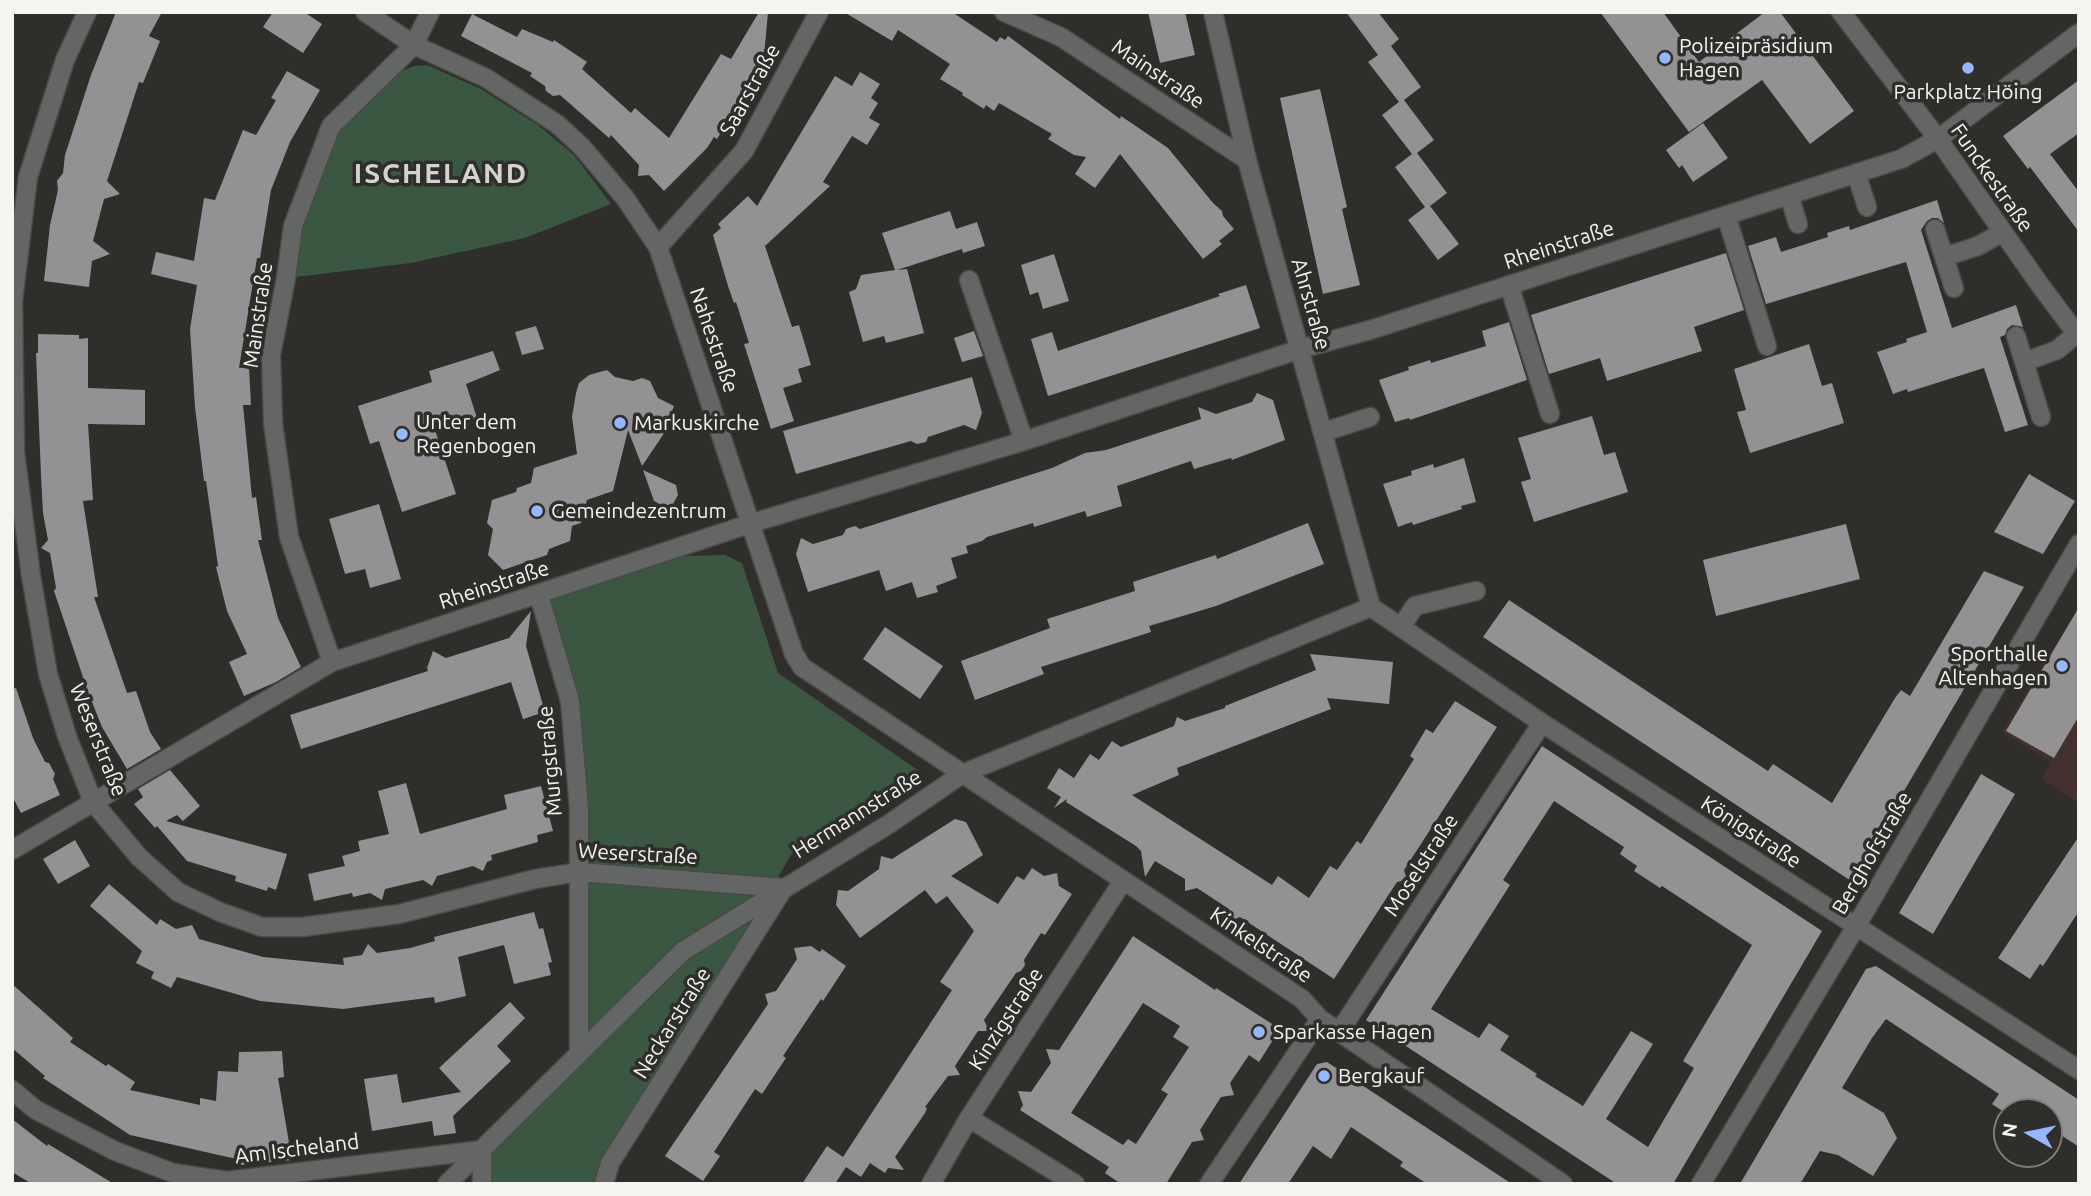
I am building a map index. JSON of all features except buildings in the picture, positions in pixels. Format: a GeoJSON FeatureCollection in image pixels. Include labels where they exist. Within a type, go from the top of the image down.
{"type":"FeatureCollection","features":[{"type":"Feature","properties":{"kind":"street","name":"Weserstraße"},"geometry":{"type":"LineString","coordinates":[[88,12],[65,61],[28,177],[13,301],[15,452],[31,576],[48,674],[67,736],[93,802],[139,858],[178,892],[220,912],[262,927],[302,927],[399,914],[535,879],[579,872],[783,888]]}},
{"type":"Feature","properties":{"kind":"street","name":"Nahestraße"},"geometry":{"type":"LineString","coordinates":[[365,12],[414,45],[485,78],[557,124],[582,147],[625,198],[658,247],[794,654],[802,667],[816,678],[962,774]]}},
{"type":"Feature","properties":{"kind":"street","name":"Mainstraße"},"geometry":{"type":"LineString","coordinates":[[332,662],[289,537],[273,423],[271,355],[293,226],[331,126],[414,45],[430,12]]}},
{"type":"Feature","properties":{"kind":"street","name":"Saarstraße"},"geometry":{"type":"LineString","coordinates":[[658,247],[744,151],[818,12]]}},
{"type":"Feature","properties":{"kind":"street","name":"Mainstraße"},"geometry":{"type":"LineString","coordinates":[[1004,12],[1061,37],[1247,160]]}},
{"type":"Feature","properties":{"kind":"street","name":"Ahrstraße"},"geometry":{"type":"LineString","coordinates":[[1213,12],[1247,160],[1371,607]]}},
{"type":"Feature","properties":{"kind":"street","name":"Funckestraße"},"geometry":{"type":"LineString","coordinates":[[1841,12],[1938,139],[2078,336]]}},
{"type":"Feature","properties":{"kind":"street","name":"Rheinstraße"},"geometry":{"type":"LineString","coordinates":[[12,849],[332,662],[752,523],[1024,441],[1300,349],[1370,330],[1900,159],[1938,139],[2079,33]]}},
{"type":"Feature","properties":{"kind":"street"},"geometry":{"type":"LineString","coordinates":[[1856,173],[1867,207]]}},
{"type":"Feature","properties":{"kind":"street"},"geometry":{"type":"LineString","coordinates":[[1789,195],[1798,224]]}},
{"type":"Feature","properties":{"kind":"street"},"geometry":{"type":"LineString","coordinates":[[1726,215],[1767,346]]}},
{"type":"Feature","properties":{"kind":"street"},"geometry":{"type":"LineString","coordinates":[[1935,229],[1954,288]]}},
{"type":"Feature","properties":{"kind":"street"},"geometry":{"type":"LineString","coordinates":[[1944,257],[1978,246],[2003,232]]}},
{"type":"Feature","properties":{"kind":"street"},"geometry":{"type":"LineString","coordinates":[[969,280],[1024,441]]}},
{"type":"Feature","properties":{"kind":"street"},"geometry":{"type":"LineString","coordinates":[[1509,285],[1550,414]]}},
{"type":"Feature","properties":{"kind":"street"},"geometry":{"type":"LineString","coordinates":[[2016,336],[2040,417]]}},
{"type":"Feature","properties":{"kind":"street"},"geometry":{"type":"LineString","coordinates":[[2024,362],[2057,351],[2078,336]]}},
{"type":"Feature","properties":{"kind":"street"},"geometry":{"type":"LineString","coordinates":[[1324,432],[1370,417]]}},
{"type":"Feature","properties":{"kind":"street","name":"Berghofstraße"},"geometry":{"type":"LineString","coordinates":[[1701,1184],[1855,928],[2079,544]]}},
{"type":"Feature","properties":{"kind":"street"},"geometry":{"type":"LineString","coordinates":[[1401,627],[1415,606],[1476,591]]}},
{"type":"Feature","properties":{"kind":"street","name":"Murgstraße"},"geometry":{"type":"LineString","coordinates":[[539,595],[570,701],[579,809],[579,1054]]}},
{"type":"Feature","properties":{"kind":"street","name":"Königstraße"},"geometry":{"type":"LineString","coordinates":[[1371,607],[1542,723],[1855,928],[2079,1070]]}},
{"type":"Feature","properties":{"kind":"street","name":"Hermannstraße"},"geometry":{"type":"LineString","coordinates":[[447,1184],[684,951],[889,824],[962,774],[1371,607]]}},
{"type":"Feature","properties":{"kind":"street","name":"Moselstraße"},"geometry":{"type":"LineString","coordinates":[[1339,1032],[1542,723]]}},
{"type":"Feature","properties":{"kind":"street","name":"Kinkelstraße"},"geometry":{"type":"LineString","coordinates":[[962,774],[1301,999],[1320,1020],[1563,1184]]}},
{"type":"Feature","properties":{"kind":"street","name":"Kinzigstraße"},"geometry":{"type":"LineString","coordinates":[[931,1184],[969,1118],[1124,881]]}},
{"type":"Feature","properties":{"kind":"street","name":"Neckarstraße"},"geometry":{"type":"LineString","coordinates":[[604,1184],[610,1163],[783,888]]}},
{"type":"Feature","properties":{"kind":"street"},"geometry":{"type":"LineString","coordinates":[[1209,1184],[1320,1020]]}},
{"type":"Feature","properties":{"kind":"street","name":"Am Ischeland"},"geometry":{"type":"LineString","coordinates":[[12,1090],[36,1110],[115,1151],[173,1173],[227,1181],[482,1150]]}},
{"type":"Feature","properties":{"kind":"street"},"geometry":{"type":"LineString","coordinates":[[969,1118],[1074,1184]]}},
{"type":"Feature","properties":{"kind":"street"},"geometry":{"type":"LineString","coordinates":[[482,1150],[482,1184]]}},
{"type":"Feature","properties":{"kind":"shaded area","name":"Sporthalle Altenhagen"},"geometry":{"type":"Polygon","coordinates":[[[2079,608],[2079,803],[2041,779],[2051,762],[2002,732],[2079,608]]]}},
{"type":"Feature","properties":{"kind":"green space"},"geometry":{"type":"Polygon","coordinates":[[[427,65],[481,89],[538,125],[574,155],[611,204],[525,238],[411,263],[287,278],[331,126],[399,72],[414,66],[427,65]]]}},
{"type":"Feature","properties":{"kind":"green space"},"geometry":{"type":"Polygon","coordinates":[[[725,555],[742,563],[778,673],[919,771],[920,777],[917,783],[791,855],[610,1163],[604,1184],[482,1184],[482,1150],[579,1054],[570,701],[539,595],[652,557],[725,555]]]}},
{"type":"Feature","properties":{"kind":"place","name":"Polizeipräsidium Hagen"},"geometry":{"type":"Point","coordinates":[1665,58]}},
{"type":"Feature","properties":{"kind":"place","name":"Parkplatz Höing"},"geometry":{"type":"Point","coordinates":[1968,68]}},
{"type":"Feature","properties":{"kind":"place","name":"Markuskirche"},"geometry":{"type":"Point","coordinates":[620,423]}},
{"type":"Feature","properties":{"kind":"place","name":"Unter dem Regenbogen"},"geometry":{"type":"Point","coordinates":[402,434]}},
{"type":"Feature","properties":{"kind":"place","name":"Gemeindezentrum"},"geometry":{"type":"Point","coordinates":[537,511]}},
{"type":"Feature","properties":{"kind":"place","name":"Sporthalle Altenhagen"},"geometry":{"type":"Point","coordinates":[2062,666]}},
{"type":"Feature","properties":{"kind":"place","name":"Sparkasse Hagen"},"geometry":{"type":"Point","coordinates":[1259,1032]}},
{"type":"Feature","properties":{"kind":"place","name":"Bergkauf"},"geometry":{"type":"Point","coordinates":[1324,1076]}},
{"type":"Feature","properties":{"kind":"district","name":"ISCHELAND"},"geometry":{"type":"Point","coordinates":[441,174]}}]}
